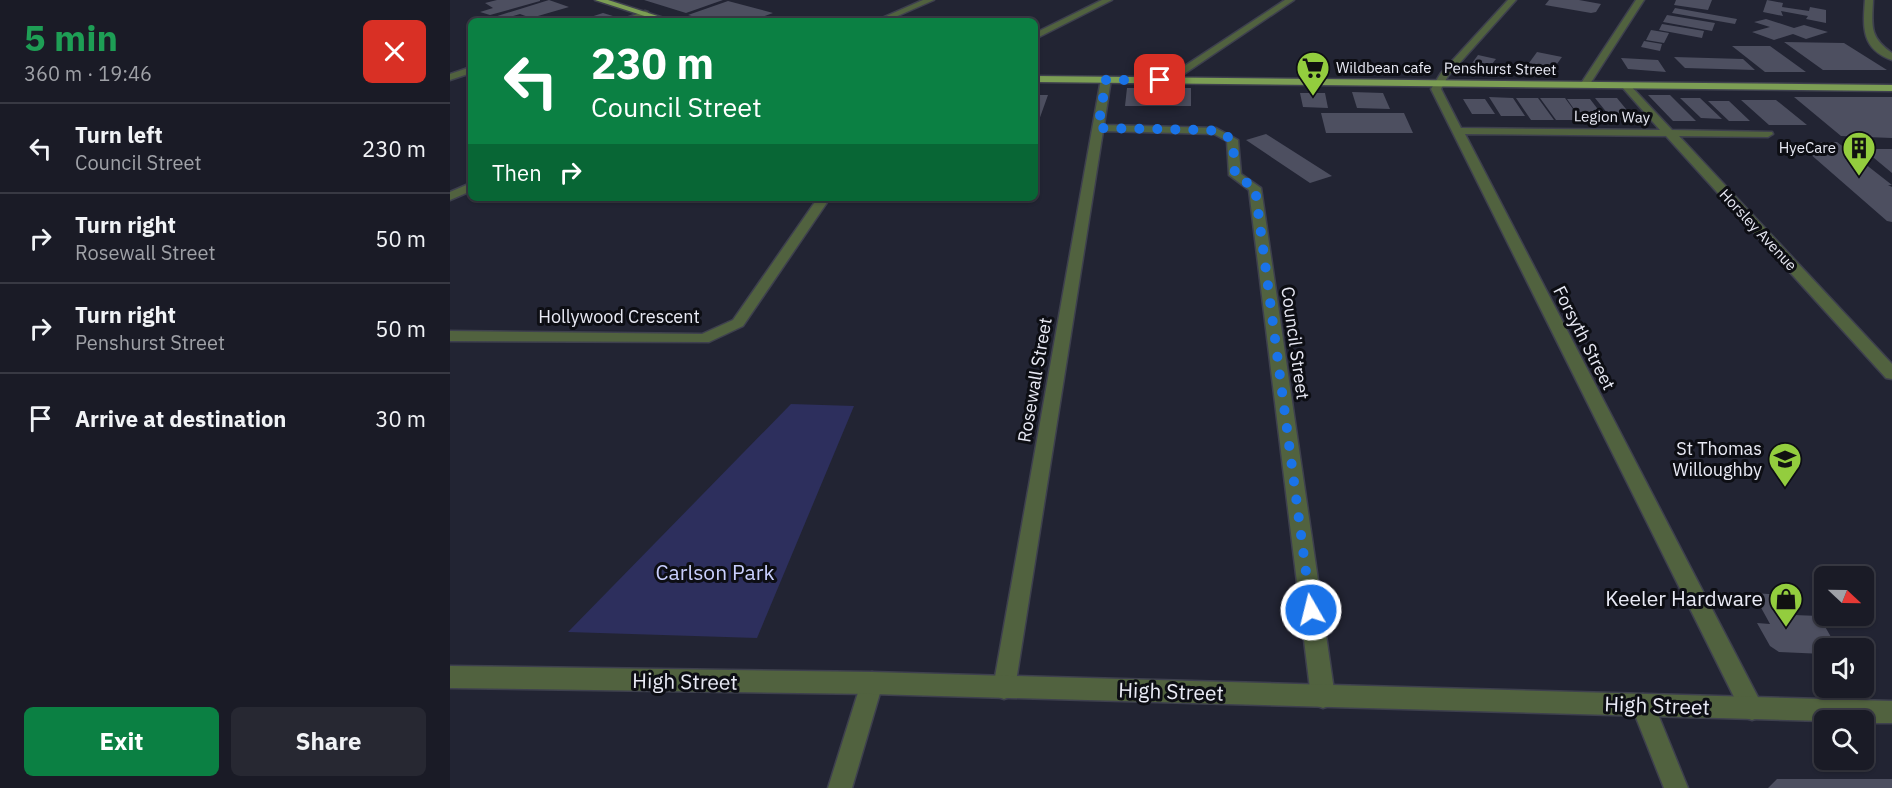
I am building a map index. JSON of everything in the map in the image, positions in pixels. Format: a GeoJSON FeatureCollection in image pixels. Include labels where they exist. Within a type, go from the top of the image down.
{"type":"FeatureCollection","features":[{"type":"Feature","properties":{"kind":"main road"},"geometry":{"type":"LineString","coordinates":[[599,0],[659,18]]}},
{"type":"Feature","properties":{"kind":"main road","name":"Penshurst Street"},"geometry":{"type":"LineString","coordinates":[[1038,79],[1892,88]]}},
{"type":"Feature","properties":{"kind":"street"},"geometry":{"type":"LineString","coordinates":[[886,18],[926,0]]}},
{"type":"Feature","properties":{"kind":"street"},"geometry":{"type":"LineString","coordinates":[[1038,35],[1108,0]]}},
{"type":"Feature","properties":{"kind":"street"},"geometry":{"type":"LineString","coordinates":[[1178,80],[1180,73],[1290,0]]}},
{"type":"Feature","properties":{"kind":"street"},"geometry":{"type":"LineString","coordinates":[[1440,83],[1444,75],[1512,0]]}},
{"type":"Feature","properties":{"kind":"street"},"geometry":{"type":"LineString","coordinates":[[1585,85],[1640,0]]}},
{"type":"Feature","properties":{"kind":"street"},"geometry":{"type":"LineString","coordinates":[[1869,0],[1868,35],[1870,41],[1892,57]]}},
{"type":"Feature","properties":{"kind":"street"},"geometry":{"type":"LineString","coordinates":[[632,18],[645,14]]}},
{"type":"Feature","properties":{"kind":"street"},"geometry":{"type":"LineString","coordinates":[[450,77],[468,71]]}},
{"type":"Feature","properties":{"kind":"street","name":"Rosewall Street"},"geometry":{"type":"LineString","coordinates":[[1004,688],[1106,80]]}},
{"type":"Feature","properties":{"kind":"street","name":"Forsyth Street"},"geometry":{"type":"LineString","coordinates":[[1440,83],[1436,88],[1456,130],[1752,709]]}},
{"type":"Feature","properties":{"kind":"street","name":"Horsley Avenue"},"geometry":{"type":"LineString","coordinates":[[1624,85],[1892,374]]}},
{"type":"Feature","properties":{"kind":"street","name":"Council Street"},"geometry":{"type":"LineString","coordinates":[[1098,128],[1201,129],[1222,133],[1233,143],[1235,175],[1255,188],[1323,697]]}},
{"type":"Feature","properties":{"kind":"street","name":"Legion Way"},"geometry":{"type":"LineString","coordinates":[[1456,130],[1768,135]]}},
{"type":"Feature","properties":{"kind":"street"},"geometry":{"type":"LineString","coordinates":[[450,196],[468,189]]}},
{"type":"Feature","properties":{"kind":"street","name":"Hollywood Crescent"},"geometry":{"type":"LineString","coordinates":[[450,336],[704,339],[738,323],[822,201]]}},
{"type":"Feature","properties":{"kind":"street","name":"High Street"},"geometry":{"type":"LineString","coordinates":[[450,678],[872,683],[1892,712]]}},
{"type":"Feature","properties":{"kind":"street"},"geometry":{"type":"LineString","coordinates":[[840,788],[872,683]]}},
{"type":"Feature","properties":{"kind":"street"},"geometry":{"type":"LineString","coordinates":[[1643,705],[1676,788]]}},
{"type":"Feature","properties":{"kind":"green space","name":"Carlson Park"},"geometry":{"type":"Polygon","coordinates":[[[791,404],[854,406],[757,638],[568,632],[791,404]]]}},
{"type":"Feature","properties":{"kind":"building"},"geometry":{"type":"Polygon","coordinates":[[[497,0],[540,1],[490,15],[480,12],[493,8],[485,3],[497,0]]]}},
{"type":"Feature","properties":{"kind":"building"},"geometry":{"type":"Polygon","coordinates":[[[549,0],[569,7],[531,18],[520,14],[506,18],[491,18],[549,0]]]}},
{"type":"Feature","properties":{"kind":"building"},"geometry":{"type":"Polygon","coordinates":[[[644,0],[723,0],[686,13],[644,0]]]}},
{"type":"Feature","properties":{"kind":"building"},"geometry":{"type":"Polygon","coordinates":[[[1549,0],[1579,0],[1601,4],[1596,12],[1591,13],[1545,5],[1549,0]]]}},
{"type":"Feature","properties":{"kind":"building"},"geometry":{"type":"Polygon","coordinates":[[[1676,0],[1712,0],[1708,10],[1674,5],[1676,0]]]}},
{"type":"Feature","properties":{"kind":"building"},"geometry":{"type":"Polygon","coordinates":[[[1767,0],[1783,3],[1782,7],[1809,11],[1810,7],[1826,10],[1826,23],[1806,19],[1808,16],[1781,11],[1783,16],[1763,12],[1767,0]]]}},
{"type":"Feature","properties":{"kind":"building"},"geometry":{"type":"Polygon","coordinates":[[[728,1],[773,13],[759,18],[699,18],[688,15],[728,1]]]}},
{"type":"Feature","properties":{"kind":"building"},"geometry":{"type":"Polygon","coordinates":[[[1675,8],[1737,19],[1735,24],[1672,13],[1675,8]]]}},
{"type":"Feature","properties":{"kind":"building"},"geometry":{"type":"Polygon","coordinates":[[[603,13],[613,16],[607,18],[587,18],[603,13]]]}},
{"type":"Feature","properties":{"kind":"building"},"geometry":{"type":"Polygon","coordinates":[[[1667,15],[1715,23],[1712,31],[1663,22],[1667,15]]]}},
{"type":"Feature","properties":{"kind":"building"},"geometry":{"type":"Polygon","coordinates":[[[1766,19],[1794,28],[1804,25],[1828,32],[1806,39],[1793,34],[1774,40],[1752,32],[1770,27],[1754,22],[1766,19]]]}},
{"type":"Feature","properties":{"kind":"building"},"geometry":{"type":"Polygon","coordinates":[[[1662,24],[1704,31],[1702,38],[1659,30],[1662,24]]]}},
{"type":"Feature","properties":{"kind":"building"},"geometry":{"type":"Polygon","coordinates":[[[1651,30],[1669,33],[1664,43],[1646,40],[1651,30]]]}},
{"type":"Feature","properties":{"kind":"building"},"geometry":{"type":"Polygon","coordinates":[[[1644,41],[1662,44],[1660,51],[1641,47],[1644,41]]]}},
{"type":"Feature","properties":{"kind":"building"},"geometry":{"type":"Polygon","coordinates":[[[1784,42],[1844,43],[1887,70],[1823,70],[1784,42]]]}},
{"type":"Feature","properties":{"kind":"building"},"geometry":{"type":"Polygon","coordinates":[[[1732,46],[1770,46],[1806,72],[1765,72],[1732,46]]]}},
{"type":"Feature","properties":{"kind":"building"},"geometry":{"type":"Polygon","coordinates":[[[1537,52],[1562,57],[1554,68],[1529,63],[1537,52]]]}},
{"type":"Feature","properties":{"kind":"building"},"geometry":{"type":"Polygon","coordinates":[[[1478,55],[1496,59],[1484,74],[1467,70],[1478,55]]]}},
{"type":"Feature","properties":{"kind":"building"},"geometry":{"type":"Polygon","coordinates":[[[1674,57],[1743,59],[1755,70],[1685,68],[1674,57]]]}},
{"type":"Feature","properties":{"kind":"building"},"geometry":{"type":"Polygon","coordinates":[[[1621,58],[1658,60],[1666,72],[1628,69],[1621,58]]]}},
{"type":"Feature","properties":{"kind":"building"},"geometry":{"type":"Polygon","coordinates":[[[1127,88],[1191,88],[1191,106],[1125,106],[1127,88]]]}},
{"type":"Feature","properties":{"kind":"building"},"geometry":{"type":"Polygon","coordinates":[[[1352,92],[1383,93],[1390,109],[1357,108],[1352,92]]]}},
{"type":"Feature","properties":{"kind":"building","name":"Wildbean cafe"},"geometry":{"type":"Polygon","coordinates":[[[1300,93],[1325,93],[1328,108],[1303,107],[1300,93]]]}},
{"type":"Feature","properties":{"kind":"building"},"geometry":{"type":"Polygon","coordinates":[[[1038,95],[1048,95],[1038,123],[1038,95]]]}},
{"type":"Feature","properties":{"kind":"building"},"geometry":{"type":"Polygon","coordinates":[[[1648,95],[1670,95],[1696,121],[1673,121],[1648,95]]]}},
{"type":"Feature","properties":{"kind":"building"},"geometry":{"type":"Polygon","coordinates":[[[1489,97],[1513,98],[1525,116],[1501,116],[1489,97]]]}},
{"type":"Feature","properties":{"kind":"building"},"geometry":{"type":"Polygon","coordinates":[[[1794,97],[1892,97],[1892,138],[1841,136],[1794,97]]]}},
{"type":"Feature","properties":{"kind":"building"},"geometry":{"type":"Polygon","coordinates":[[[1516,98],[1538,98],[1554,120],[1531,120],[1516,98]]]}},
{"type":"Feature","properties":{"kind":"building"},"geometry":{"type":"Polygon","coordinates":[[[1540,98],[1565,98],[1581,120],[1556,120],[1540,98]]]}},
{"type":"Feature","properties":{"kind":"building"},"geometry":{"type":"Polygon","coordinates":[[[1595,98],[1617,98],[1635,120],[1612,119],[1595,98]]]}},
{"type":"Feature","properties":{"kind":"building"},"geometry":{"type":"Polygon","coordinates":[[[1680,98],[1700,98],[1722,119],[1701,118],[1680,98]]]}},
{"type":"Feature","properties":{"kind":"building"},"geometry":{"type":"Polygon","coordinates":[[[1463,99],[1485,99],[1495,114],[1472,114],[1463,99]]]}},
{"type":"Feature","properties":{"kind":"building"},"geometry":{"type":"Polygon","coordinates":[[[1567,99],[1590,99],[1600,112],[1576,112],[1567,99]]]}},
{"type":"Feature","properties":{"kind":"building"},"geometry":{"type":"Polygon","coordinates":[[[1741,100],[1776,100],[1807,125],[1769,125],[1741,100]]]}},
{"type":"Feature","properties":{"kind":"building"},"geometry":{"type":"Polygon","coordinates":[[[1708,101],[1729,101],[1750,121],[1729,121],[1708,101]]]}},
{"type":"Feature","properties":{"kind":"building"},"geometry":{"type":"Polygon","coordinates":[[[1321,113],[1404,113],[1413,133],[1326,133],[1321,113]]]}},
{"type":"Feature","properties":{"kind":"building"},"geometry":{"type":"Polygon","coordinates":[[[1266,134],[1332,176],[1310,183],[1246,140],[1266,134]]]}},
{"type":"Feature","properties":{"kind":"building","name":"HyeCare"},"geometry":{"type":"Polygon","coordinates":[[[1811,142],[1837,142],[1892,185],[1888,185],[1892,187],[1892,222],[1887,221],[1801,146],[1811,142]]]}},
{"type":"Feature","properties":{"kind":"building"},"geometry":{"type":"Polygon","coordinates":[[[1892,149],[1892,173],[1868,153],[1867,150],[1892,149]]]}},
{"type":"Feature","properties":{"kind":"building"},"geometry":{"type":"Polygon","coordinates":[[[1753,593],[1783,595],[1794,615],[1814,616],[1814,626],[1825,626],[1831,637],[1814,638],[1814,654],[1779,652],[1770,646],[1757,623],[1770,624],[1753,593]]]}},
{"type":"Feature","properties":{"kind":"building"},"geometry":{"type":"Polygon","coordinates":[[[1777,779],[1892,779],[1892,788],[1768,788],[1777,779]]]}},
{"type":"Feature","properties":{"kind":"place","name":"Wildbean cafe"},"geometry":{"type":"Point","coordinates":[1313,97]}},
{"type":"Feature","properties":{"kind":"place","name":"HyeCare"},"geometry":{"type":"Point","coordinates":[1859,177]}},
{"type":"Feature","properties":{"kind":"place","name":"St Thomas Willoughby"},"geometry":{"type":"Point","coordinates":[1785,488]}},
{"type":"Feature","properties":{"kind":"place","name":"Keeler Hardware"},"geometry":{"type":"Point","coordinates":[1786,628]}},
{"type":"Feature","properties":{"kind":"route"},"geometry":{"type":"LineString","coordinates":[[1160,80],[1106,80],[1098,128],[1201,129],[1222,133],[1233,143],[1235,175],[1255,188],[1311,610]]}}]}
